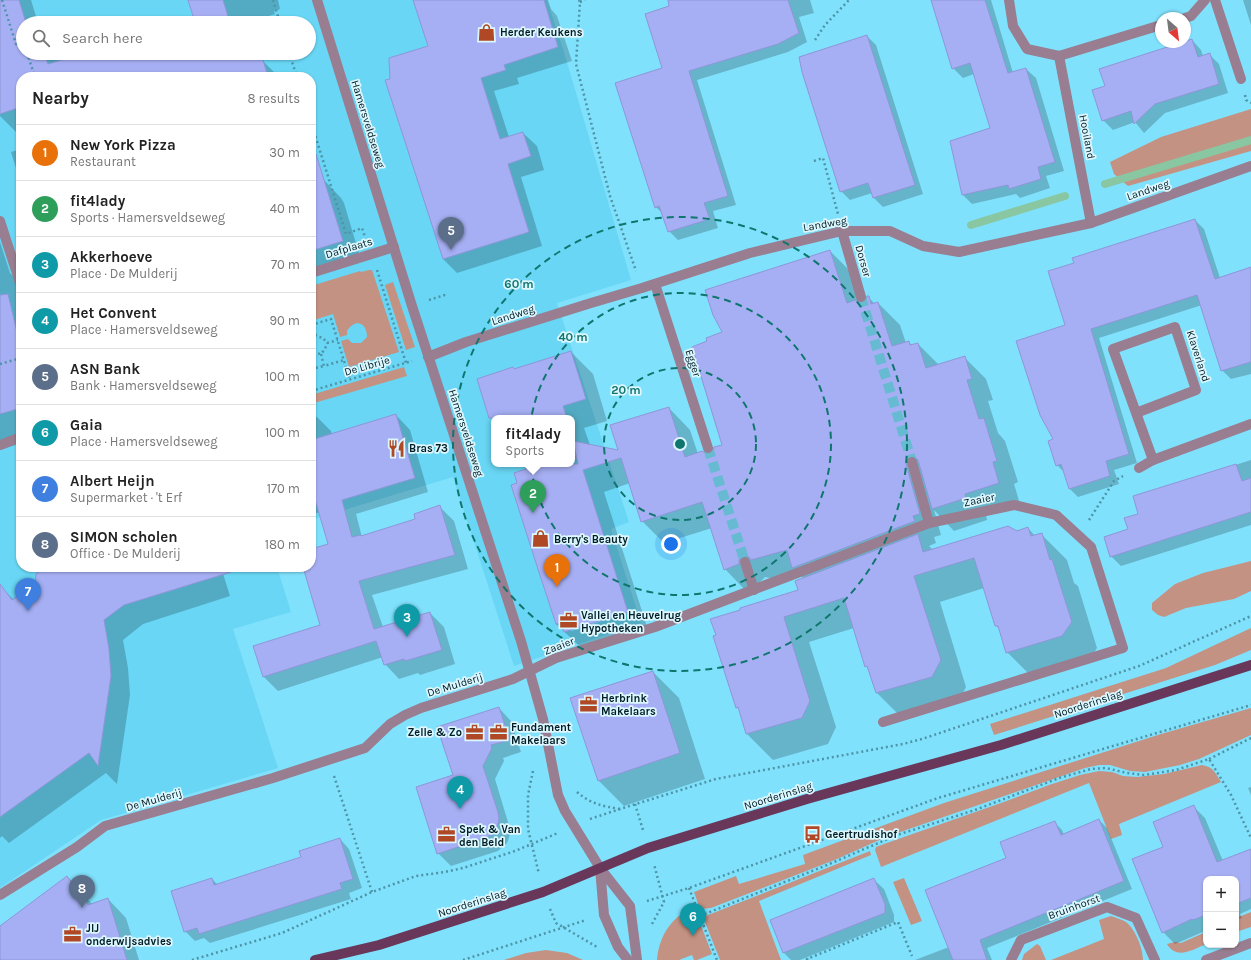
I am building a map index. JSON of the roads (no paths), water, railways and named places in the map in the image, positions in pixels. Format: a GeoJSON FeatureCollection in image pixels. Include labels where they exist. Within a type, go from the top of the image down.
{"type":"FeatureCollection","features":[{"type":"Feature","properties":{"kind":"main road","name":"Noorderinslag"},"geometry":{"type":"LineString","coordinates":[[315,960],[379,945],[544,892],[648,848],[807,799],[1001,745],[1251,665]]}},
{"type":"Feature","properties":{"kind":"street","name":"Hamersveldseweg"},"geometry":{"type":"LineString","coordinates":[[317,0],[428,357],[530,671],[543,719],[558,795],[565,811],[600,868],[630,906],[637,960]]}},
{"type":"Feature","properties":{"kind":"street"},"geometry":{"type":"LineString","coordinates":[[1009,0],[1013,26],[1027,49],[1059,56],[1155,28]]}},
{"type":"Feature","properties":{"kind":"street"},"geometry":{"type":"LineString","coordinates":[[1191,16],[1205,0]]}},
{"type":"Feature","properties":{"kind":"street"},"geometry":{"type":"LineString","coordinates":[[1214,0],[1241,79]]}},
{"type":"Feature","properties":{"kind":"street","name":"Hooiland"},"geometry":{"type":"LineString","coordinates":[[1059,56],[1091,222]]}},
{"type":"Feature","properties":{"kind":"street","name":"Landweg"},"geometry":{"type":"LineString","coordinates":[[428,357],[466,342],[750,253],[842,231],[890,231],[923,246],[959,252],[1091,222],[1251,166]]}},
{"type":"Feature","properties":{"kind":"street"},"geometry":{"type":"LineString","coordinates":[[0,221],[16,271]]}},
{"type":"Feature","properties":{"kind":"street","name":"Dorser"},"geometry":{"type":"LineString","coordinates":[[842,231],[861,297]]}},
{"type":"Feature","properties":{"kind":"street","name":"Dafplaats"},"geometry":{"type":"LineString","coordinates":[[316,271],[394,247]]}},
{"type":"Feature","properties":{"kind":"street","name":"Egger"},"geometry":{"type":"LineString","coordinates":[[655,284],[708,448]]}},
{"type":"Feature","properties":{"kind":"street","name":"Klaverland"},"geometry":{"type":"LineString","coordinates":[[1136,413],[1196,390],[1175,327],[1113,349],[1136,413],[1153,460]]}},
{"type":"Feature","properties":{"kind":"street"},"geometry":{"type":"LineString","coordinates":[[1139,468],[1153,460],[1251,424]]}},
{"type":"Feature","properties":{"kind":"street"},"geometry":{"type":"LineString","coordinates":[[0,445],[16,439]]}},
{"type":"Feature","properties":{"kind":"street"},"geometry":{"type":"LineString","coordinates":[[912,462],[929,524]]}},
{"type":"Feature","properties":{"kind":"street","name":"Zaaier"},"geometry":{"type":"LineString","coordinates":[[530,671],[556,658],[655,627],[929,524],[1014,505],[1056,515],[1092,547],[1123,648],[883,722]]}},
{"type":"Feature","properties":{"kind":"street"},"geometry":{"type":"LineString","coordinates":[[745,562],[754,590]]}},
{"type":"Feature","properties":{"kind":"street","name":"De Mulderij"},"geometry":{"type":"LineString","coordinates":[[0,895],[77,847],[105,826],[273,778],[365,748],[390,724],[405,715],[421,708],[513,679],[530,671]]}},
{"type":"Feature","properties":{"kind":"street","name":"Hamersveldseweg"},"geometry":{"type":"LineString","coordinates":[[600,868],[604,915],[618,947],[628,960]]}},
{"type":"Feature","properties":{"kind":"street","name":"Bruinhorst"},"geometry":{"type":"LineString","coordinates":[[1011,960],[1021,940],[1108,907],[1136,918],[1155,960]]}},
{"type":"Feature","properties":{"kind":"street"},"geometry":{"type":"LineString","coordinates":[[1206,960],[1251,943]]}},
{"type":"Feature","properties":{"kind":"waterway"},"geometry":{"type":"LineString","coordinates":[[1105,184],[1251,140]]}},
{"type":"Feature","properties":{"kind":"waterway"},"geometry":{"type":"LineString","coordinates":[[971,225],[1065,196]]}},
{"type":"Feature","properties":{"kind":"tunnel"},"geometry":{"type":"LineString","coordinates":[[861,297],[912,462]]}},
{"type":"Feature","properties":{"kind":"tunnel"},"geometry":{"type":"LineString","coordinates":[[708,448],[745,562]]}},
{"type":"Feature","properties":{"kind":"place","name":"Herder Keukens"},"geometry":{"type":"Point","coordinates":[487,32]}},
{"type":"Feature","properties":{"kind":"place","name":"ASN Bank"},"geometry":{"type":"Point","coordinates":[451,250]}},
{"type":"Feature","properties":{"kind":"place","name":"Bras 73"},"geometry":{"type":"Point","coordinates":[396,448]}},
{"type":"Feature","properties":{"kind":"place","name":"fit4lady"},"geometry":{"type":"Point","coordinates":[533,513]}},
{"type":"Feature","properties":{"kind":"place","name":"Berry's Beauty"},"geometry":{"type":"Point","coordinates":[541,539]}},
{"type":"Feature","properties":{"kind":"place","name":"New York Pizza"},"geometry":{"type":"Point","coordinates":[557,587]}},
{"type":"Feature","properties":{"kind":"place","name":"Albert Heijn"},"geometry":{"type":"Point","coordinates":[28,611]}},
{"type":"Feature","properties":{"kind":"place","name":"Vallei en Heuvelrug Hypotheken"},"geometry":{"type":"Point","coordinates":[568,621]}},
{"type":"Feature","properties":{"kind":"place","name":"Akkerhoeve"},"geometry":{"type":"Point","coordinates":[407,637]}},
{"type":"Feature","properties":{"kind":"place","name":"Herbrink Makelaars"},"geometry":{"type":"Point","coordinates":[588,704]}},
{"type":"Feature","properties":{"kind":"place","name":"Zelle & Zo"},"geometry":{"type":"Point","coordinates":[475,732]}},
{"type":"Feature","properties":{"kind":"place","name":"Fundament Makelaars"},"geometry":{"type":"Point","coordinates":[498,733]}},
{"type":"Feature","properties":{"kind":"place","name":"Het Convent"},"geometry":{"type":"Point","coordinates":[460,809]}},
{"type":"Feature","properties":{"kind":"place","name":"Geertrudishof"},"geometry":{"type":"Point","coordinates":[812,834]}},
{"type":"Feature","properties":{"kind":"place","name":"Spek & Van den Beld"},"geometry":{"type":"Point","coordinates":[446,835]}},
{"type":"Feature","properties":{"kind":"place","name":"SIMON scholen"},"geometry":{"type":"Point","coordinates":[82,908]}},
{"type":"Feature","properties":{"kind":"place","name":"JIJ onderwijsadvies"},"geometry":{"type":"Point","coordinates":[73,934]}},
{"type":"Feature","properties":{"kind":"place","name":"Gaia"},"geometry":{"type":"Point","coordinates":[693,936]}}]}
